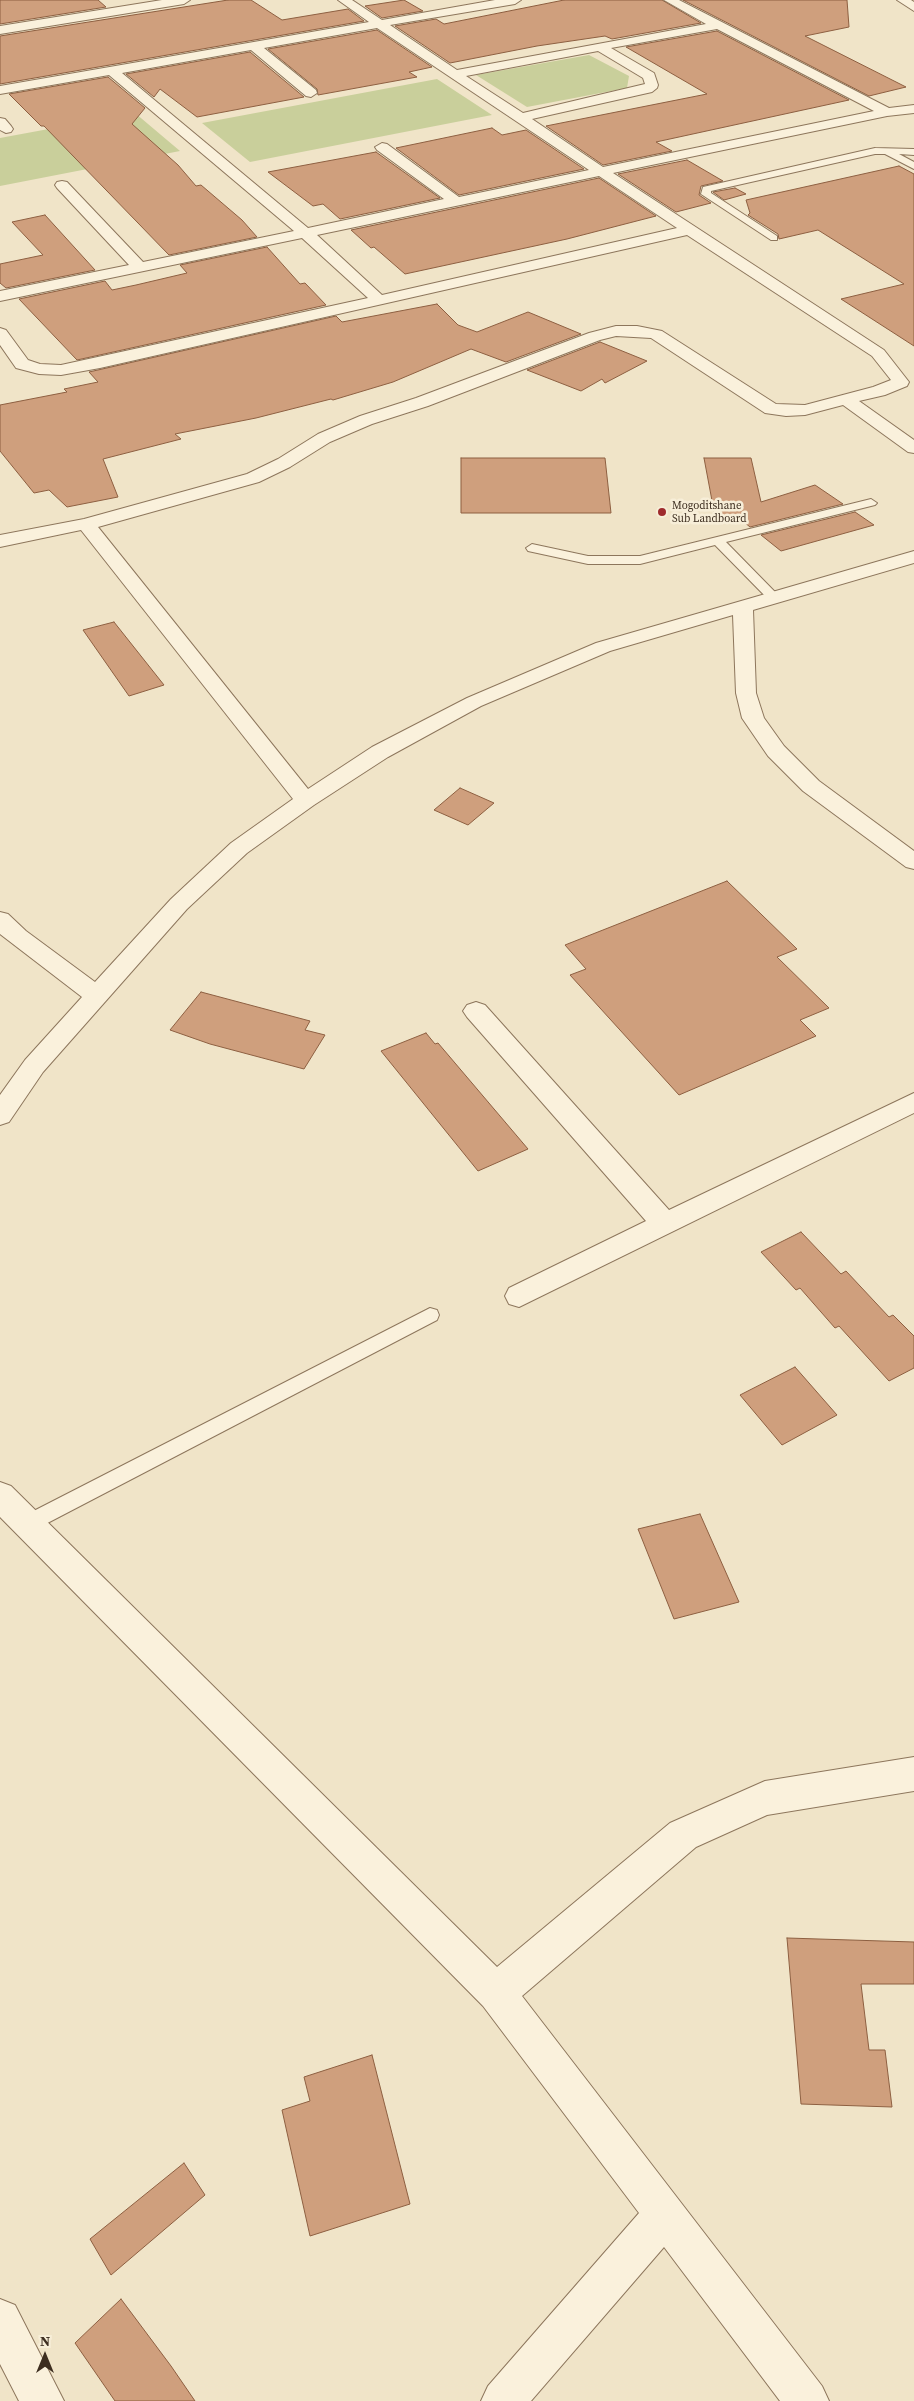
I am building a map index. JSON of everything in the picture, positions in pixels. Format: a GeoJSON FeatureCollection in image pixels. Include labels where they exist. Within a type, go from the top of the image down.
{"type":"FeatureCollection","features":[{"type":"Feature","properties":{"kind":"street"},"geometry":{"type":"LineString","coordinates":[[0,30],[184,0]]}},
{"type":"Feature","properties":{"kind":"street"},"geometry":{"type":"LineString","coordinates":[[0,541],[86,524],[253,478],[284,463],[324,438],[366,420],[422,402],[596,336],[616,331],[637,331],[656,334],[771,409],[786,412],[805,410],[879,391],[907,379],[878,353],[601,172],[344,0]]}},
{"type":"Feature","properties":{"kind":"street"},"geometry":{"type":"LineString","coordinates":[[0,90],[515,0]]}},
{"type":"Feature","properties":{"kind":"street"},"geometry":{"type":"LineString","coordinates":[[670,0],[887,112]]}},
{"type":"Feature","properties":{"kind":"street"},"geometry":{"type":"LineString","coordinates":[[903,0],[914,8]]}},
{"type":"Feature","properties":{"kind":"street"},"geometry":{"type":"LineString","coordinates":[[454,74],[718,25]]}},
{"type":"Feature","properties":{"kind":"street"},"geometry":{"type":"LineString","coordinates":[[254,46],[311,93]]}},
{"type":"Feature","properties":{"kind":"street"},"geometry":{"type":"LineString","coordinates":[[520,118],[647,89],[652,85],[649,76],[600,47]]}},
{"type":"Feature","properties":{"kind":"street"},"geometry":{"type":"LineString","coordinates":[[112,71],[306,233],[378,299]]}},
{"type":"Feature","properties":{"kind":"street"},"geometry":{"type":"LineString","coordinates":[[0,296],[887,112],[914,109]]}},
{"type":"Feature","properties":{"kind":"street"},"geometry":{"type":"LineString","coordinates":[[382,147],[458,202]]}},
{"type":"Feature","properties":{"kind":"street"},"geometry":{"type":"LineString","coordinates":[[62,185],[139,266]]}},
{"type":"Feature","properties":{"kind":"street"},"geometry":{"type":"LineString","coordinates":[[0,333],[22,364],[39,369],[61,370],[100,363],[689,230]]}},
{"type":"Feature","properties":{"kind":"street"},"geometry":{"type":"LineString","coordinates":[[845,399],[914,448]]}},
{"type":"Feature","properties":{"kind":"street"},"geometry":{"type":"LineString","coordinates":[[86,524],[306,800]]}},
{"type":"Feature","properties":{"kind":"street"},"geometry":{"type":"LineString","coordinates":[[0,1116],[34,1066],[180,904],[239,848],[306,800],[380,752],[483,699],[603,647],[914,557]]}},
{"type":"Feature","properties":{"kind":"street"},"geometry":{"type":"LineString","coordinates":[[743,607],[746,693],[753,718],[776,751],[811,786],[914,862]]}},
{"type":"Feature","properties":{"kind":"street"},"geometry":{"type":"LineString","coordinates":[[0,920],[17,937],[97,996]]}},
{"type":"Feature","properties":{"kind":"street"},"geometry":{"type":"LineString","coordinates":[[476,1011],[665,1224]]}},
{"type":"Feature","properties":{"kind":"street"},"geometry":{"type":"LineString","coordinates":[[519,1296],[914,1102]]}},
{"type":"Feature","properties":{"kind":"street"},"geometry":{"type":"LineString","coordinates":[[0,1496],[496,1993],[807,2401]]}},
{"type":"Feature","properties":{"kind":"street"},"geometry":{"type":"LineString","coordinates":[[496,1993],[683,1835],[766,1798],[914,1774]]}},
{"type":"Feature","properties":{"kind":"street"},"geometry":{"type":"LineString","coordinates":[[503,2401],[664,2214]]}},
{"type":"Feature","properties":{"kind":"street"},"geometry":{"type":"LineString","coordinates":[[0,2320],[42,2401]]}},
{"type":"Feature","properties":{"kind":"lane"},"geometry":{"type":"LineString","coordinates":[[886,150],[914,166]]}},
{"type":"Feature","properties":{"kind":"lane"},"geometry":{"type":"LineString","coordinates":[[774,238],[706,194],[706,189],[886,150],[914,152]]}},
{"type":"Feature","properties":{"kind":"lane"},"geometry":{"type":"LineString","coordinates":[[532,548],[588,560],[615,562],[640,560],[871,504]]}},
{"type":"Feature","properties":{"kind":"lane"},"geometry":{"type":"LineString","coordinates":[[717,540],[773,597]]}},
{"type":"Feature","properties":{"kind":"lane"},"geometry":{"type":"LineString","coordinates":[[27,1524],[430,1315]]}},
{"type":"Feature","properties":{"kind":"green space"},"geometry":{"type":"Polygon","coordinates":[[[589,55],[629,76],[627,88],[527,107],[476,75],[589,55]]]}},
{"type":"Feature","properties":{"kind":"green space"},"geometry":{"type":"Polygon","coordinates":[[[437,79],[492,115],[250,162],[202,123],[437,79]]]}},
{"type":"Feature","properties":{"kind":"green space"},"geometry":{"type":"Polygon","coordinates":[[[135,113],[180,151],[0,186],[0,138],[135,113]]]}},
{"type":"Feature","properties":{"kind":"building"},"geometry":{"type":"Polygon","coordinates":[[[0,0],[98,0],[106,7],[0,24],[0,0]]]}},
{"type":"Feature","properties":{"kind":"building"},"geometry":{"type":"Polygon","coordinates":[[[228,0],[251,0],[282,20],[348,9],[364,21],[0,84],[0,36],[228,0]]]}},
{"type":"Feature","properties":{"kind":"building"},"geometry":{"type":"Polygon","coordinates":[[[404,0],[423,11],[382,18],[365,6],[404,0]]]}},
{"type":"Feature","properties":{"kind":"building"},"geometry":{"type":"Polygon","coordinates":[[[564,0],[662,0],[701,23],[612,39],[605,36],[537,46],[450,63],[395,26],[436,19],[444,24],[564,0]]]}},
{"type":"Feature","properties":{"kind":"building"},"geometry":{"type":"Polygon","coordinates":[[[683,0],[847,0],[849,27],[805,36],[906,87],[869,96],[683,0]]]}},
{"type":"Feature","properties":{"kind":"building"},"geometry":{"type":"Polygon","coordinates":[[[377,30],[432,67],[409,72],[417,77],[318,95],[317,89],[268,49],[377,30]]]}},
{"type":"Feature","properties":{"kind":"building"},"geometry":{"type":"Polygon","coordinates":[[[717,31],[849,100],[656,142],[672,151],[603,165],[546,126],[707,94],[626,47],[717,31]]]}},
{"type":"Feature","properties":{"kind":"building"},"geometry":{"type":"Polygon","coordinates":[[[250,52],[304,97],[197,117],[160,89],[154,97],[126,74],[250,52]]]}},
{"type":"Feature","properties":{"kind":"building"},"geometry":{"type":"Polygon","coordinates":[[[108,77],[145,108],[132,124],[178,165],[196,186],[201,185],[242,220],[257,237],[169,255],[44,126],[41,126],[9,94],[108,77]]]}},
{"type":"Feature","properties":{"kind":"building"},"geometry":{"type":"Polygon","coordinates":[[[492,128],[502,135],[526,130],[584,169],[459,195],[396,148],[492,128]]]}},
{"type":"Feature","properties":{"kind":"building"},"geometry":{"type":"Polygon","coordinates":[[[376,152],[440,198],[340,219],[323,204],[313,206],[268,172],[376,152]]]}},
{"type":"Feature","properties":{"kind":"building"},"geometry":{"type":"Polygon","coordinates":[[[687,160],[723,181],[701,186],[699,195],[711,203],[676,212],[618,174],[687,160]]]}},
{"type":"Feature","properties":{"kind":"building"},"geometry":{"type":"Polygon","coordinates":[[[899,166],[914,174],[914,346],[841,299],[904,284],[818,230],[779,239],[778,234],[748,215],[750,213],[746,200],[899,166]]]}},
{"type":"Feature","properties":{"kind":"building"},"geometry":{"type":"Polygon","coordinates":[[[599,178],[656,216],[567,239],[405,274],[351,230],[599,178]]]}},
{"type":"Feature","properties":{"kind":"building"},"geometry":{"type":"Polygon","coordinates":[[[735,188],[746,194],[724,200],[713,192],[735,188]]]}},
{"type":"Feature","properties":{"kind":"building"},"geometry":{"type":"Polygon","coordinates":[[[45,215],[95,270],[6,288],[0,283],[0,264],[43,255],[12,222],[45,215]]]}},
{"type":"Feature","properties":{"kind":"building"},"geometry":{"type":"Polygon","coordinates":[[[267,247],[300,284],[305,283],[326,305],[77,360],[19,299],[105,281],[112,290],[136,285],[187,273],[180,265],[267,247]]]}},
{"type":"Feature","properties":{"kind":"building"},"geometry":{"type":"Polygon","coordinates":[[[437,304],[458,325],[477,332],[528,312],[581,334],[506,362],[471,349],[393,382],[333,400],[175,434],[181,439],[103,459],[118,497],[67,507],[49,490],[34,493],[0,451],[0,405],[67,392],[64,389],[98,382],[89,372],[336,316],[342,322],[437,304]]]}},
{"type":"Feature","properties":{"kind":"building"},"geometry":{"type":"Polygon","coordinates":[[[600,342],[647,361],[605,383],[602,379],[581,391],[527,370],[600,342]]]}},
{"type":"Feature","properties":{"kind":"building"},"geometry":{"type":"Polygon","coordinates":[[[461,458],[605,458],[611,513],[461,513],[461,458]]]}},
{"type":"Feature","properties":{"kind":"building"},"geometry":{"type":"Polygon","coordinates":[[[704,458],[751,458],[761,502],[815,485],[843,504],[750,527],[744,522],[716,522],[704,458]]]}},
{"type":"Feature","properties":{"kind":"building"},"geometry":{"type":"Polygon","coordinates":[[[855,512],[874,525],[781,551],[761,535],[855,512]]]}},
{"type":"Feature","properties":{"kind":"building"},"geometry":{"type":"Polygon","coordinates":[[[114,622],[164,685],[129,696],[83,630],[114,622]]]}},
{"type":"Feature","properties":{"kind":"building"},"geometry":{"type":"Polygon","coordinates":[[[460,788],[494,803],[468,825],[434,810],[460,788]]]}},
{"type":"Feature","properties":{"kind":"building"},"geometry":{"type":"Polygon","coordinates":[[[727,881],[797,949],[777,957],[829,1008],[800,1020],[816,1036],[679,1095],[570,975],[586,969],[565,945],[727,881]]]}},
{"type":"Feature","properties":{"kind":"building"},"geometry":{"type":"Polygon","coordinates":[[[201,992],[310,1021],[305,1030],[325,1035],[304,1069],[210,1044],[170,1030],[201,992]]]}},
{"type":"Feature","properties":{"kind":"building"},"geometry":{"type":"Polygon","coordinates":[[[426,1033],[435,1044],[438,1043],[528,1149],[478,1171],[381,1051],[426,1033]]]}},
{"type":"Feature","properties":{"kind":"building"},"geometry":{"type":"Polygon","coordinates":[[[801,1232],[841,1274],[846,1271],[889,1317],[893,1315],[914,1336],[914,1368],[889,1381],[839,1326],[835,1328],[800,1288],[796,1290],[761,1252],[801,1232]]]}},
{"type":"Feature","properties":{"kind":"building"},"geometry":{"type":"Polygon","coordinates":[[[795,1367],[837,1415],[782,1445],[740,1395],[795,1367]]]}},
{"type":"Feature","properties":{"kind":"building"},"geometry":{"type":"Polygon","coordinates":[[[700,1514],[739,1602],[674,1619],[638,1529],[700,1514]]]}},
{"type":"Feature","properties":{"kind":"building"},"geometry":{"type":"Polygon","coordinates":[[[787,1938],[914,1942],[914,1984],[861,1984],[869,2050],[885,2050],[892,2107],[801,2104],[787,1938]]]}},
{"type":"Feature","properties":{"kind":"building"},"geometry":{"type":"Polygon","coordinates":[[[372,2055],[410,2204],[310,2236],[282,2110],[310,2101],[304,2077],[372,2055]]]}},
{"type":"Feature","properties":{"kind":"building"},"geometry":{"type":"Polygon","coordinates":[[[184,2163],[205,2195],[111,2275],[90,2239],[184,2163]]]}},
{"type":"Feature","properties":{"kind":"building"},"geometry":{"type":"Polygon","coordinates":[[[121,2299],[195,2401],[115,2401],[75,2343],[121,2299]]]}},
{"type":"Feature","properties":{"kind":"place","name":"Mogoditshane Sub Landboard"},"geometry":{"type":"Point","coordinates":[662,512]}}]}
